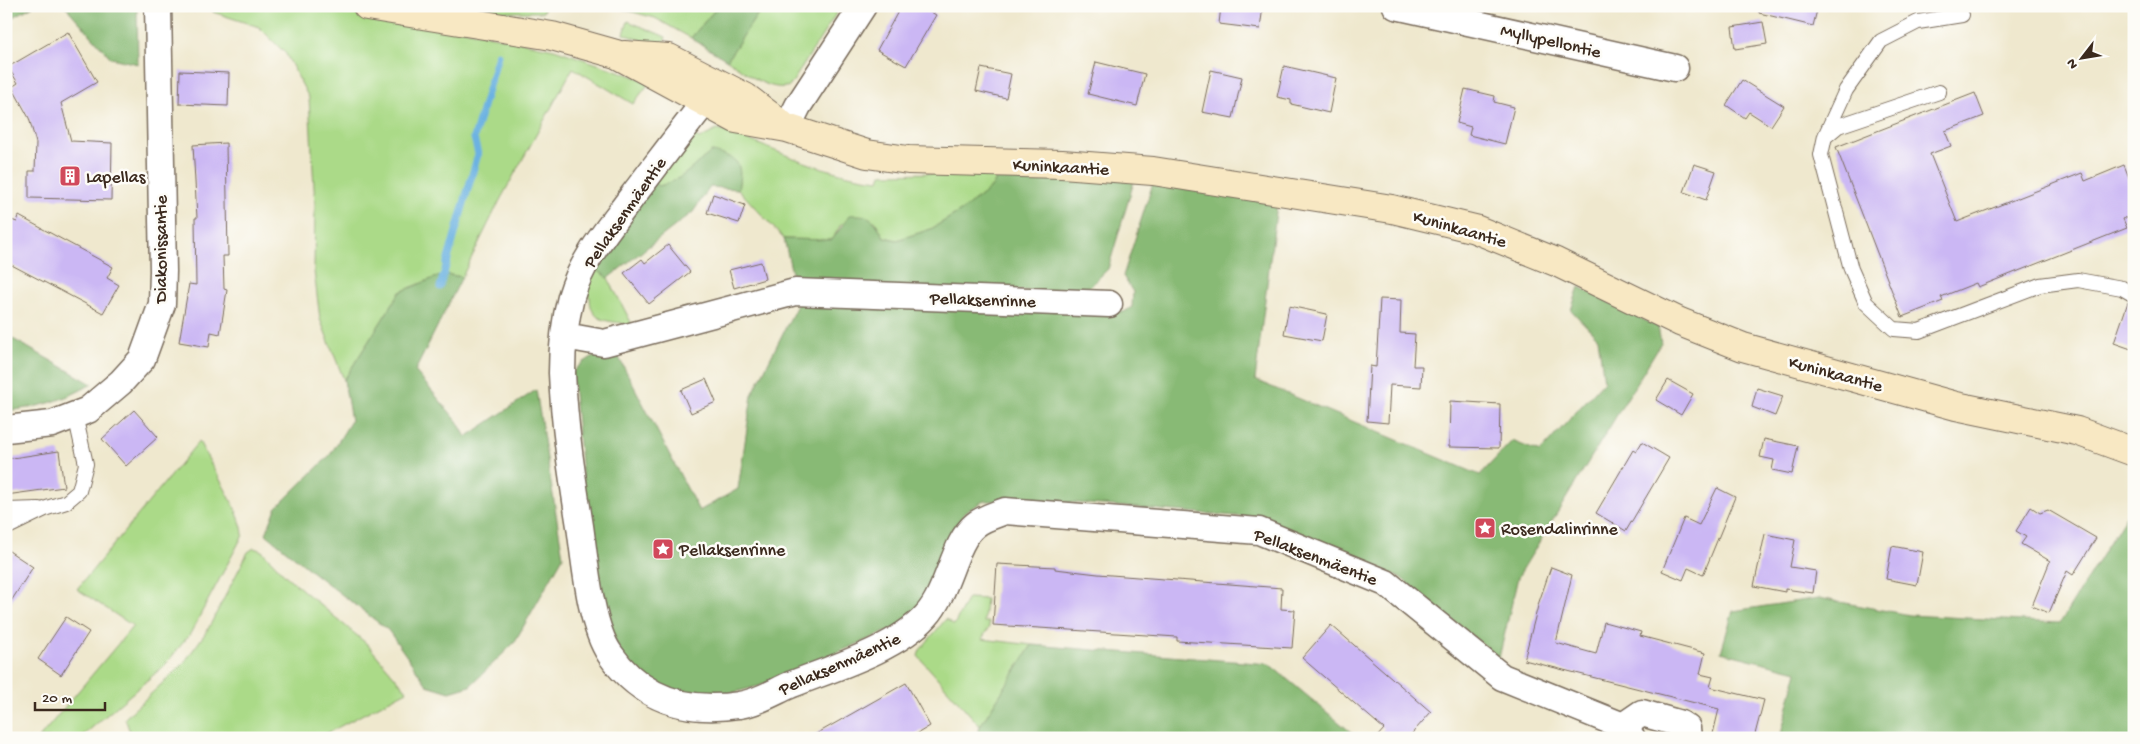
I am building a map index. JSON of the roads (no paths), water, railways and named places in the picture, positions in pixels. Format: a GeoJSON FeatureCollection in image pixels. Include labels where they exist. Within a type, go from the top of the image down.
{"type":"FeatureCollection","features":[{"type":"Feature","properties":{"kind":"main road","name":"Kuninkaantie"},"geometry":{"type":"LineString","coordinates":[[367,6],[552,36],[616,54],[669,58],[710,92],[744,97],[787,128],[867,154],[908,160],[1062,164],[1153,171],[1392,209],[1475,228],[1556,262],[1680,322],[1743,347],[1956,406],[2077,431],[2134,452]]}},
{"type":"Feature","properties":{"kind":"street","name":"Diakonissantie"},"geometry":{"type":"LineString","coordinates":[[6,430],[52,424],[88,410],[121,382],[142,359],[162,304],[164,271],[160,198],[158,6]]}},
{"type":"Feature","properties":{"kind":"street"},"geometry":{"type":"LineString","coordinates":[[787,128],[798,106],[863,6]]}},
{"type":"Feature","properties":{"kind":"street","name":"Myllypellontie"},"geometry":{"type":"LineString","coordinates":[[1396,6],[1675,68]]}},
{"type":"Feature","properties":{"kind":"street","name":"Pellaksenmäentie"},"geometry":{"type":"LineString","coordinates":[[710,92],[587,260],[571,296],[565,336],[562,372],[573,482],[586,568],[598,628],[609,653],[637,684],[673,703],[709,709],[744,705],[870,652],[910,632],[928,615],[942,593],[965,535],[976,524],[1005,511],[1260,531],[1386,583],[1506,679],[1628,732],[1642,713],[1681,724],[1686,728],[1688,738]]}},
{"type":"Feature","properties":{"kind":"street","name":"Pellaksenrinne"},"geometry":{"type":"LineString","coordinates":[[565,336],[604,344],[795,292],[1109,304]]}},
{"type":"Feature","properties":{"kind":"lane"},"geometry":{"type":"LineString","coordinates":[[1962,15],[1918,22],[1881,41],[1846,90],[1825,136],[1820,155],[1851,269],[1866,303],[1894,329],[1919,330],[2040,286],[2078,280],[2122,288],[2134,295]]}},
{"type":"Feature","properties":{"kind":"lane"},"geometry":{"type":"LineString","coordinates":[[1825,136],[1838,126],[1939,92]]}},
{"type":"Feature","properties":{"kind":"lane"},"geometry":{"type":"LineString","coordinates":[[6,528],[47,508],[66,502],[79,491],[86,464],[74,415]]}},
{"type":"Feature","properties":{"kind":"lane"},"geometry":{"type":"LineString","coordinates":[[6,510],[47,508]]}},
{"type":"Feature","properties":{"kind":"waterway"},"geometry":{"type":"LineString","coordinates":[[440,287],[478,154],[474,138],[498,55]]}},
{"type":"Feature","properties":{"kind":"place","name":"Lapellas"},"geometry":{"type":"Point","coordinates":[70,176]}},
{"type":"Feature","properties":{"kind":"place","name":"Rosendalinrinne"},"geometry":{"type":"Point","coordinates":[1485,528]}},
{"type":"Feature","properties":{"kind":"place","name":"Pellaksenrinne"},"geometry":{"type":"Point","coordinates":[663,549]}}]}
